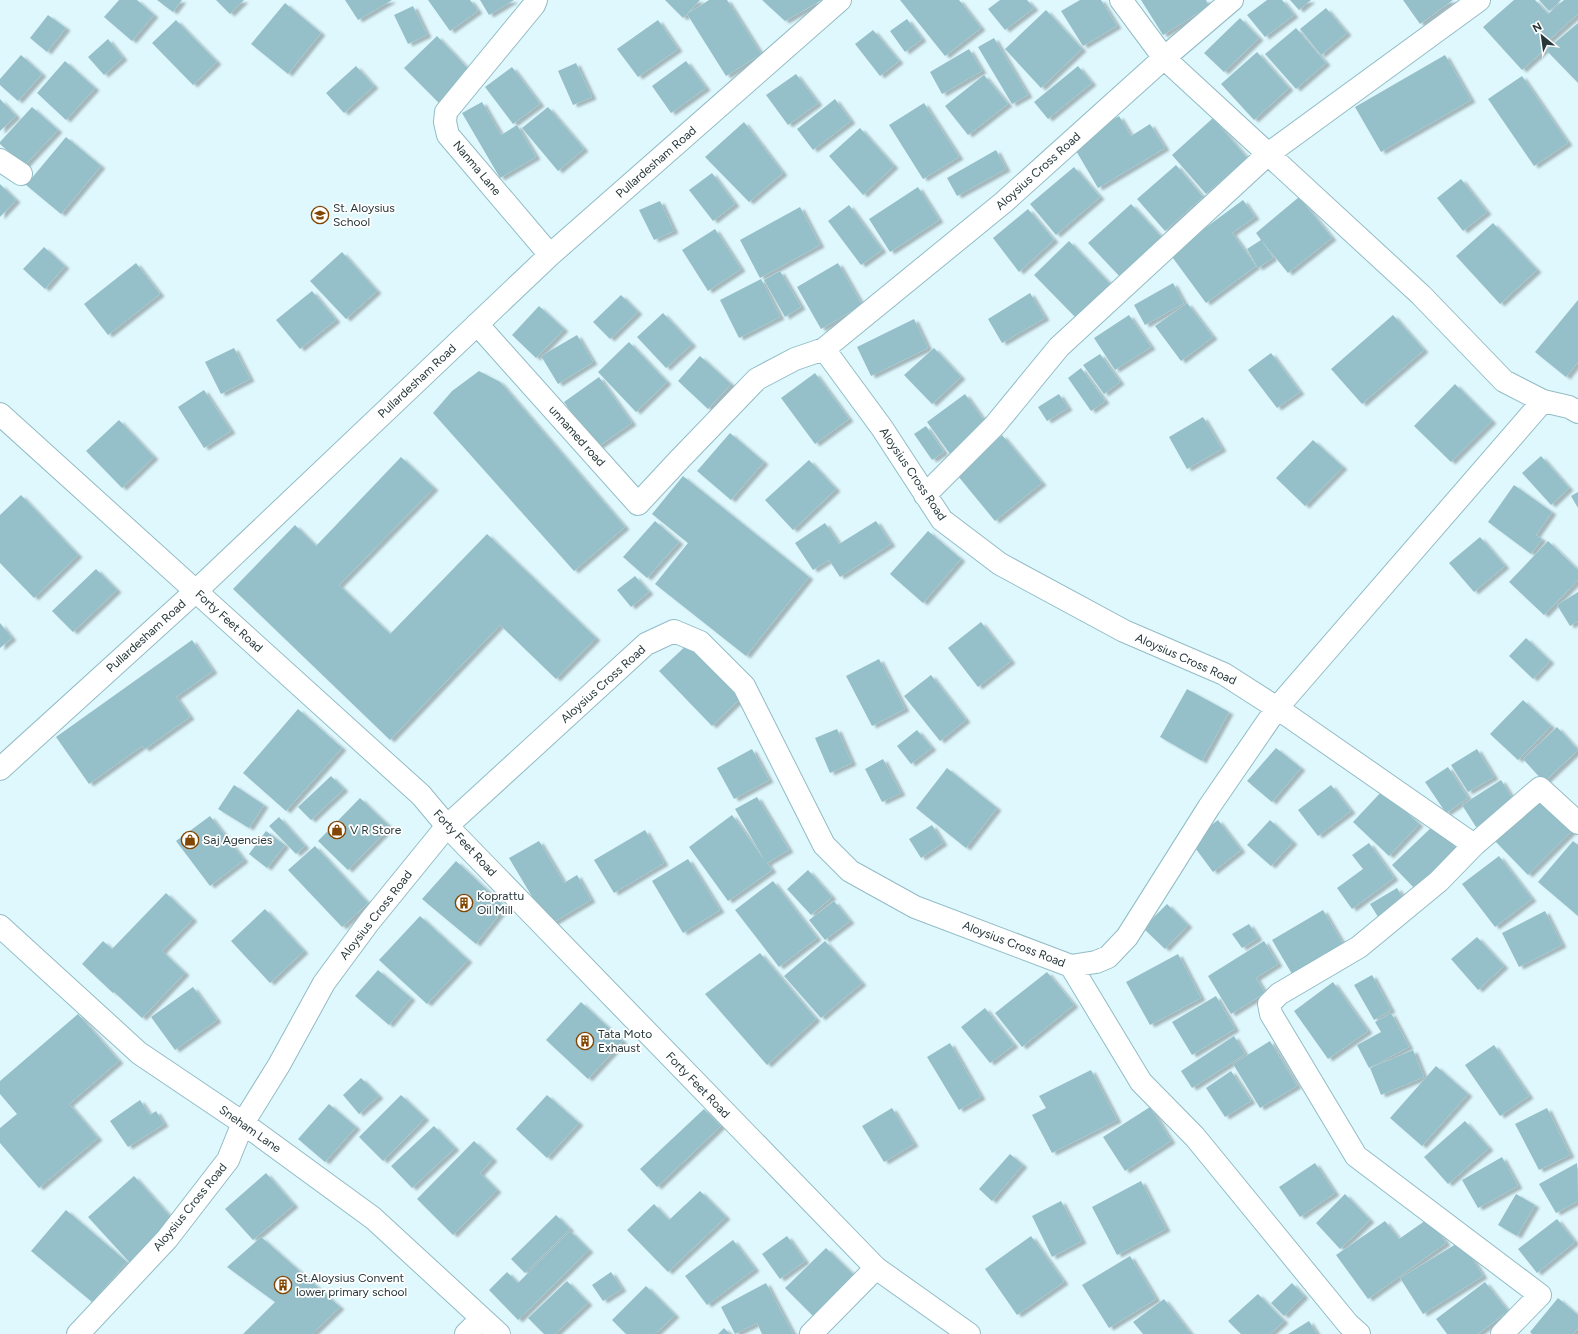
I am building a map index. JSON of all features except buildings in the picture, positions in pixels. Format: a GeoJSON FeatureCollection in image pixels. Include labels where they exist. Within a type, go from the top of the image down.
{"type":"FeatureCollection","features":[{"type":"Feature","properties":{"kind":"street","name":"Nanma Lane"},"geometry":{"type":"LineString","coordinates":[[536,0],[534,5],[446,112],[445,122],[448,135],[550,255]]}},
{"type":"Feature","properties":{"kind":"street","name":"Pullardesham Road"},"geometry":{"type":"LineString","coordinates":[[0,769],[196,591],[550,255],[840,0]]}},
{"type":"Feature","properties":{"kind":"street"},"geometry":{"type":"LineString","coordinates":[[1121,0],[1164,58],[1420,295],[1504,381],[1543,401],[1578,412]]}},
{"type":"Feature","properties":{"kind":"street","name":"Aloysius Cross Road"},"geometry":{"type":"LineString","coordinates":[[78,1334],[167,1239],[228,1160],[244,1123],[279,1065],[324,982],[369,922],[447,826],[646,644],[674,631],[700,642],[744,686],[824,845],[850,870],[915,907],[1071,966],[1096,962],[1108,957],[1127,937],[1209,807],[1277,708],[1224,674],[1124,631],[1000,564],[942,520],[882,428],[824,350],[1004,202],[1164,58],[1232,0]]}},
{"type":"Feature","properties":{"kind":"street"},"geometry":{"type":"LineString","coordinates":[[925,495],[995,425],[1060,348],[1268,154],[1479,0]]}},
{"type":"Feature","properties":{"kind":"street"},"geometry":{"type":"LineString","coordinates":[[0,160],[21,174]]}},
{"type":"Feature","properties":{"kind":"street","name":"unnamed road"},"geometry":{"type":"LineString","coordinates":[[477,324],[638,504],[757,379],[795,358],[824,350]]}},
{"type":"Feature","properties":{"kind":"street"},"geometry":{"type":"LineString","coordinates":[[1474,845],[1277,708],[1543,401]]}},
{"type":"Feature","properties":{"kind":"street","name":"Forty Feet Road"},"geometry":{"type":"LineString","coordinates":[[0,414],[421,795],[447,826],[876,1268],[969,1334]]}},
{"type":"Feature","properties":{"kind":"street"},"geometry":{"type":"LineString","coordinates":[[1502,1334],[1540,1295],[1356,1156],[1271,1014],[1269,1004],[1279,994],[1359,947],[1439,881],[1474,845],[1540,788],[1578,823]]}},
{"type":"Feature","properties":{"kind":"street","name":"Sneham Lane"},"geometry":{"type":"LineString","coordinates":[[0,926],[139,1052],[244,1123],[372,1218],[474,1327],[499,1334]]}},
{"type":"Feature","properties":{"kind":"street"},"geometry":{"type":"LineString","coordinates":[[1071,966],[1141,1082],[1196,1137],[1348,1324],[1359,1334]]}},
{"type":"Feature","properties":{"kind":"street"},"geometry":{"type":"LineString","coordinates":[[811,1334],[876,1268]]}},
{"type":"Feature","properties":{"kind":"place","name":"St. Aloysius School"},"geometry":{"type":"Point","coordinates":[320,215]}},
{"type":"Feature","properties":{"kind":"place","name":"V R Store"},"geometry":{"type":"Point","coordinates":[337,830]}},
{"type":"Feature","properties":{"kind":"place","name":"Saj Agencies"},"geometry":{"type":"Point","coordinates":[190,840]}},
{"type":"Feature","properties":{"kind":"place","name":"Koprattu Oil Mill"},"geometry":{"type":"Point","coordinates":[464,903]}},
{"type":"Feature","properties":{"kind":"place","name":"Tata Moto Exhaust"},"geometry":{"type":"Point","coordinates":[585,1041]}},
{"type":"Feature","properties":{"kind":"place","name":"St.Aloysius Convent lower primary school"},"geometry":{"type":"Point","coordinates":[283,1285]}}]}
